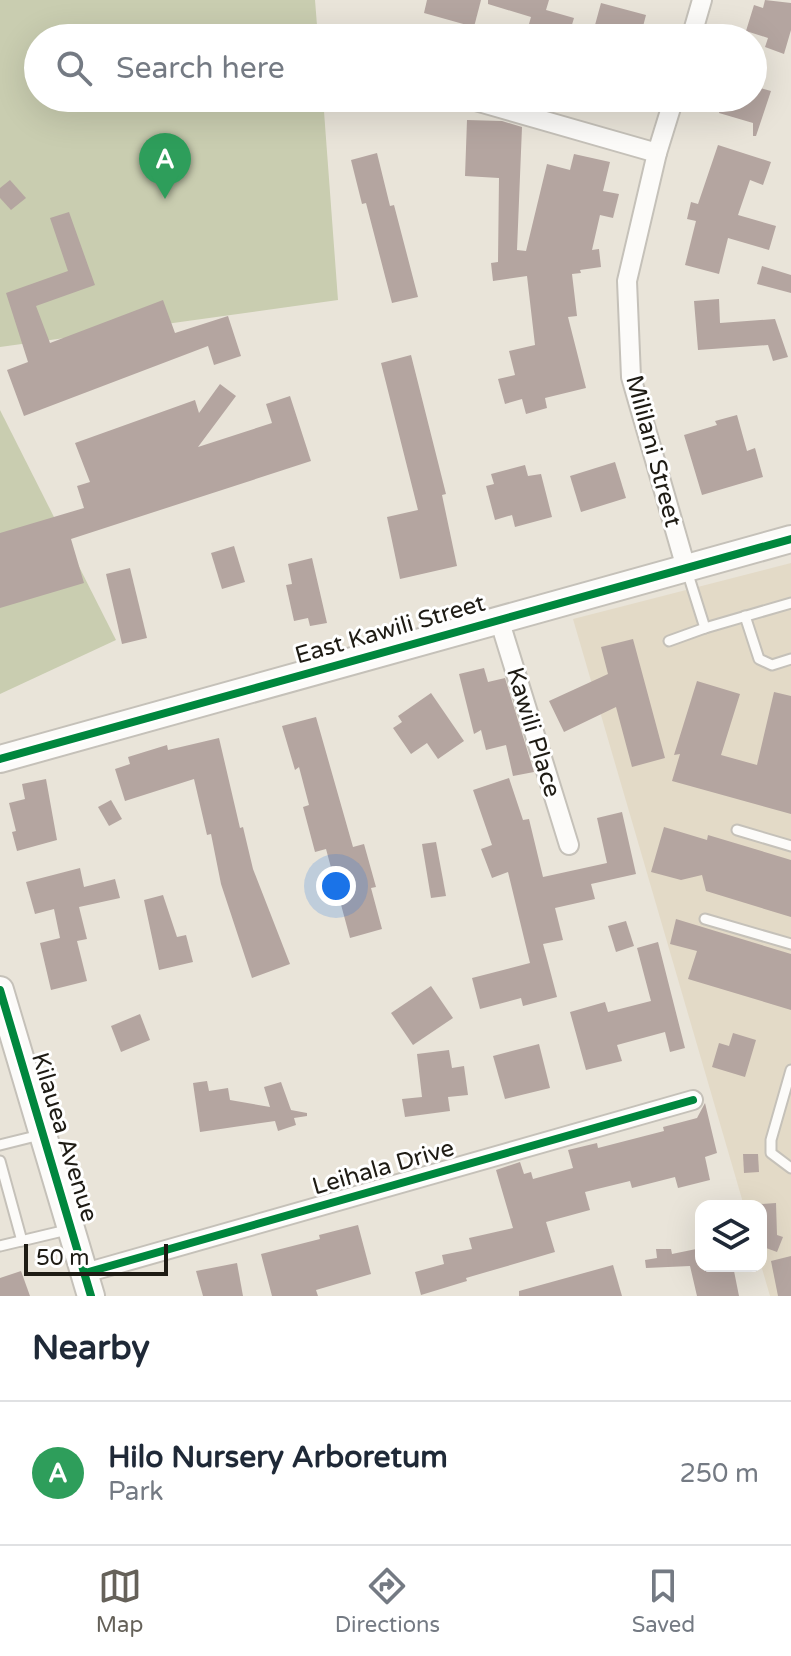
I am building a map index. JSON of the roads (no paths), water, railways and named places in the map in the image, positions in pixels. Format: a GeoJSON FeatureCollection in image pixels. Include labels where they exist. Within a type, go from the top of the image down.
{"type":"FeatureCollection","features":[{"type":"Feature","properties":{"kind":"street"},"geometry":{"type":"LineString","coordinates":[[695,24],[702,0]]}},
{"type":"Feature","properties":{"kind":"street"},"geometry":{"type":"LineString","coordinates":[[514,112],[657,153]]}},
{"type":"Feature","properties":{"kind":"street","name":"Mililani Street"},"geometry":{"type":"LineString","coordinates":[[670,112],[627,281],[631,377],[686,568]]}},
{"type":"Feature","properties":{"kind":"street","name":"East Kawili Street"},"geometry":{"type":"LineString","coordinates":[[0,759],[791,539]]}},
{"type":"Feature","properties":{"kind":"street","name":"Kawili Place"},"geometry":{"type":"LineString","coordinates":[[499,619],[569,845]]}},
{"type":"Feature","properties":{"kind":"street","name":"Kilauea Avenue"},"geometry":{"type":"LineString","coordinates":[[0,990],[88,1284]]}},
{"type":"Feature","properties":{"kind":"street","name":"Leihala Drive"},"geometry":{"type":"LineString","coordinates":[[88,1284],[693,1100]]}},
{"type":"Feature","properties":{"kind":"lane"},"geometry":{"type":"LineString","coordinates":[[686,568],[705,628]]}},
{"type":"Feature","properties":{"kind":"lane"},"geometry":{"type":"LineString","coordinates":[[669,641],[791,603]]}},
{"type":"Feature","properties":{"kind":"lane"},"geometry":{"type":"LineString","coordinates":[[745,616],[759,659],[772,665],[791,659]]}},
{"type":"Feature","properties":{"kind":"lane"},"geometry":{"type":"LineString","coordinates":[[737,830],[791,846]]}},
{"type":"Feature","properties":{"kind":"lane"},"geometry":{"type":"LineString","coordinates":[[705,919],[791,944]]}},
{"type":"Feature","properties":{"kind":"lane"},"geometry":{"type":"LineString","coordinates":[[791,1070],[771,1140],[771,1153],[791,1168]]}},
{"type":"Feature","properties":{"kind":"lane"},"geometry":{"type":"LineString","coordinates":[[0,1145],[43,1134]]}},
{"type":"Feature","properties":{"kind":"lane"},"geometry":{"type":"LineString","coordinates":[[0,1161],[22,1241]]}},
{"type":"Feature","properties":{"kind":"lane"},"geometry":{"type":"LineString","coordinates":[[0,1246],[72,1229]]}},
{"type":"Feature","properties":{"kind":"place","name":"Hilo Nursery Arboretum"},"geometry":{"type":"Point","coordinates":[165,199]}}]}
